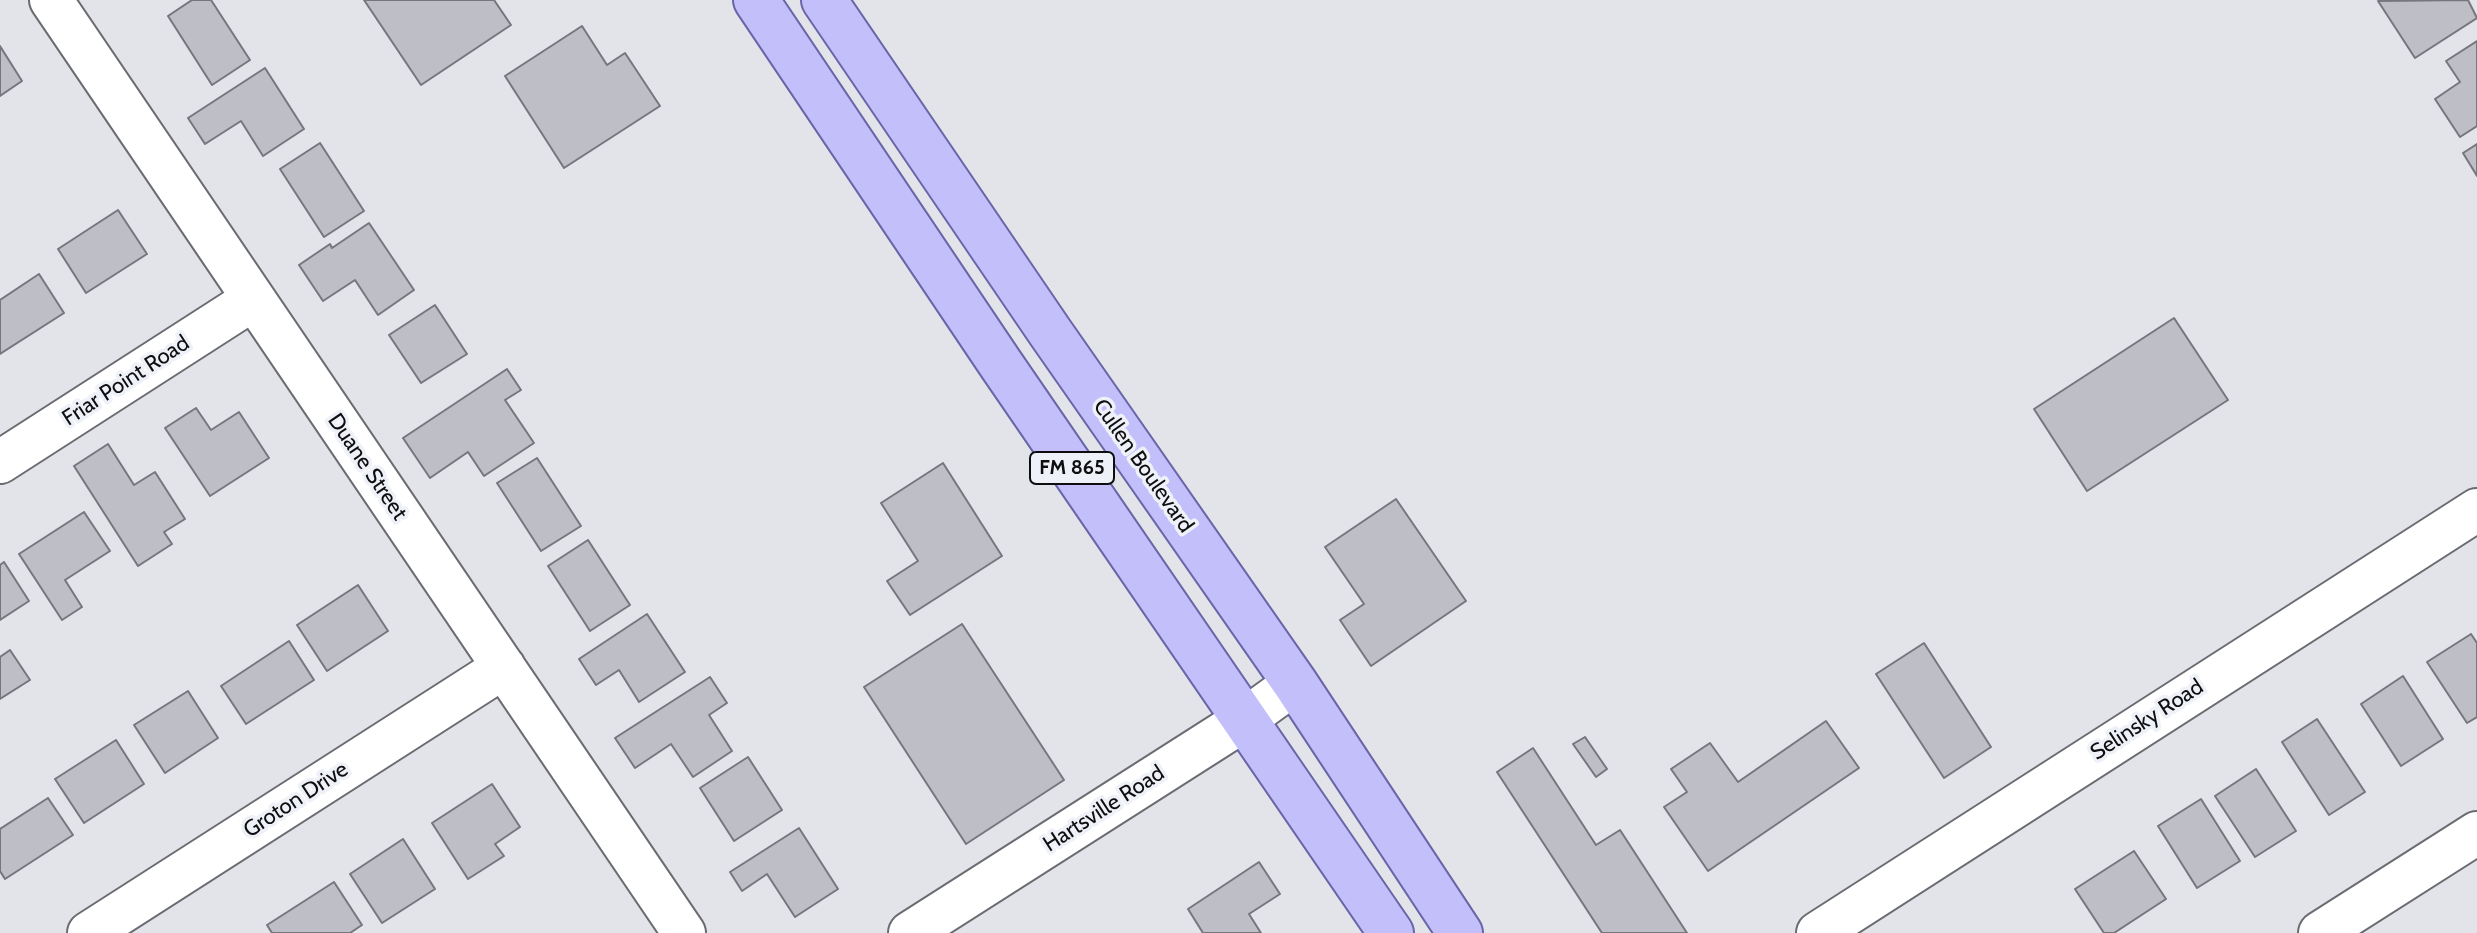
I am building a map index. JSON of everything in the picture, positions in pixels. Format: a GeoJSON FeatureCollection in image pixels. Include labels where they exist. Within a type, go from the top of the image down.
{"type":"FeatureCollection","features":[{"type":"Feature","properties":{"kind":"main road","name":"Cullen Boulevard"},"geometry":{"type":"LineString","coordinates":[[824,0],[1050,332],[1295,683],[1460,933]]}},
{"type":"Feature","properties":{"kind":"main road","name":"FM 865"},"geometry":{"type":"LineString","coordinates":[[770,5],[1000,363],[1391,933]]}},
{"type":"Feature","properties":{"kind":"main road"},"geometry":{"type":"LineString","coordinates":[[1000,363],[1050,332]]}},
{"type":"Feature","properties":{"kind":"street","name":"Duane Street"},"geometry":{"type":"LineString","coordinates":[[51,0],[684,933]]}},
{"type":"Feature","properties":{"kind":"street","name":"Friar Point Road"},"geometry":{"type":"LineString","coordinates":[[0,462],[252,300]]}},
{"type":"Feature","properties":{"kind":"street","name":"Selinsky Road"},"geometry":{"type":"LineString","coordinates":[[1818,933],[2477,510]]}},
{"type":"Feature","properties":{"kind":"street","name":"Groton Drive"},"geometry":{"type":"LineString","coordinates":[[89,933],[504,667]]}},
{"type":"Feature","properties":{"kind":"street","name":"Hartsville Road"},"geometry":{"type":"LineString","coordinates":[[910,933],[1244,720],[1295,683]]}},
{"type":"Feature","properties":{"kind":"street"},"geometry":{"type":"LineString","coordinates":[[2320,933],[2477,833]]}},
{"type":"Feature","properties":{"kind":"building"},"geometry":{"type":"Polygon","coordinates":[[[192,0],[211,0],[250,60],[212,85],[168,16],[192,0]]]}},
{"type":"Feature","properties":{"kind":"building"},"geometry":{"type":"Polygon","coordinates":[[[364,0],[494,0],[511,25],[421,85],[364,0]]]}},
{"type":"Feature","properties":{"kind":"building"},"geometry":{"type":"Polygon","coordinates":[[[2468,0],[2477,18],[2415,58],[2378,1],[2468,0]]]}},
{"type":"Feature","properties":{"kind":"building"},"geometry":{"type":"Polygon","coordinates":[[[582,26],[607,65],[625,53],[660,106],[564,168],[505,76],[582,26]]]}},
{"type":"Feature","properties":{"kind":"building"},"geometry":{"type":"Polygon","coordinates":[[[2477,41],[2477,126],[2460,137],[2435,99],[2460,82],[2446,61],[2477,41]]]}},
{"type":"Feature","properties":{"kind":"building"},"geometry":{"type":"Polygon","coordinates":[[[0,46],[22,81],[0,96],[0,46]]]}},
{"type":"Feature","properties":{"kind":"building"},"geometry":{"type":"Polygon","coordinates":[[[265,68],[304,129],[263,156],[241,121],[205,144],[188,118],[265,68]]]}},
{"type":"Feature","properties":{"kind":"building"},"geometry":{"type":"Polygon","coordinates":[[[320,143],[364,211],[324,237],[280,169],[320,143]]]}},
{"type":"Feature","properties":{"kind":"building"},"geometry":{"type":"Polygon","coordinates":[[[2477,144],[2477,176],[2463,153],[2477,144]]]}},
{"type":"Feature","properties":{"kind":"building"},"geometry":{"type":"Polygon","coordinates":[[[118,210],[147,254],[86,293],[58,249],[118,210]]]}},
{"type":"Feature","properties":{"kind":"building"},"geometry":{"type":"Polygon","coordinates":[[[369,223],[414,290],[378,315],[355,280],[323,301],[299,265],[330,244],[332,248],[369,223]]]}},
{"type":"Feature","properties":{"kind":"building"},"geometry":{"type":"Polygon","coordinates":[[[39,274],[64,313],[0,354],[0,300],[39,274]]]}},
{"type":"Feature","properties":{"kind":"building"},"geometry":{"type":"Polygon","coordinates":[[[435,305],[467,354],[421,383],[389,335],[435,305]]]}},
{"type":"Feature","properties":{"kind":"building"},"geometry":{"type":"Polygon","coordinates":[[[2174,318],[2228,400],[2087,491],[2034,409],[2174,318]]]}},
{"type":"Feature","properties":{"kind":"building"},"geometry":{"type":"Polygon","coordinates":[[[507,369],[521,390],[505,400],[534,443],[484,476],[468,452],[430,478],[403,438],[507,369]]]}},
{"type":"Feature","properties":{"kind":"building"},"geometry":{"type":"Polygon","coordinates":[[[196,408],[211,430],[239,412],[269,458],[210,496],[165,428],[196,408]]]}},
{"type":"Feature","properties":{"kind":"building"},"geometry":{"type":"Polygon","coordinates":[[[108,444],[134,485],[155,472],[185,519],[164,532],[172,544],[138,566],[74,466],[108,444]]]}},
{"type":"Feature","properties":{"kind":"building"},"geometry":{"type":"Polygon","coordinates":[[[537,458],[581,526],[541,551],[497,483],[537,458]]]}},
{"type":"Feature","properties":{"kind":"building"},"geometry":{"type":"Polygon","coordinates":[[[943,463],[1002,556],[910,615],[887,581],[918,561],[881,503],[943,463]]]}},
{"type":"Feature","properties":{"kind":"building"},"geometry":{"type":"Polygon","coordinates":[[[1396,499],[1466,601],[1371,666],[1340,620],[1364,604],[1325,547],[1396,499]]]}},
{"type":"Feature","properties":{"kind":"building"},"geometry":{"type":"Polygon","coordinates":[[[84,512],[110,551],[65,580],[82,607],[62,620],[19,554],[84,512]]]}},
{"type":"Feature","properties":{"kind":"building"},"geometry":{"type":"Polygon","coordinates":[[[588,540],[630,605],[590,631],[548,566],[588,540]]]}},
{"type":"Feature","properties":{"kind":"building"},"geometry":{"type":"Polygon","coordinates":[[[4,562],[29,601],[0,620],[0,565],[4,562]]]}},
{"type":"Feature","properties":{"kind":"building"},"geometry":{"type":"Polygon","coordinates":[[[358,585],[388,631],[327,671],[297,625],[358,585]]]}},
{"type":"Feature","properties":{"kind":"building"},"geometry":{"type":"Polygon","coordinates":[[[647,614],[685,672],[639,702],[619,670],[596,685],[579,659],[647,614]]]}},
{"type":"Feature","properties":{"kind":"building"},"geometry":{"type":"Polygon","coordinates":[[[962,624],[1064,780],[966,844],[864,687],[962,624]]]}},
{"type":"Feature","properties":{"kind":"building"},"geometry":{"type":"Polygon","coordinates":[[[2471,634],[2477,643],[2477,717],[2467,723],[2427,662],[2471,634]]]}},
{"type":"Feature","properties":{"kind":"building"},"geometry":{"type":"Polygon","coordinates":[[[289,641],[314,680],[246,724],[221,686],[289,641]]]}},
{"type":"Feature","properties":{"kind":"building"},"geometry":{"type":"Polygon","coordinates":[[[1924,643],[1991,747],[1944,778],[1876,674],[1924,643]]]}},
{"type":"Feature","properties":{"kind":"building"},"geometry":{"type":"Polygon","coordinates":[[[10,650],[30,680],[0,699],[0,657],[10,650]]]}},
{"type":"Feature","properties":{"kind":"building"},"geometry":{"type":"Polygon","coordinates":[[[2403,676],[2443,739],[2401,766],[2361,704],[2403,676]]]}},
{"type":"Feature","properties":{"kind":"building"},"geometry":{"type":"Polygon","coordinates":[[[710,677],[727,703],[709,715],[732,751],[693,777],[671,744],[635,768],[615,738],[710,677]]]}},
{"type":"Feature","properties":{"kind":"building"},"geometry":{"type":"Polygon","coordinates":[[[188,691],[218,738],[165,773],[134,725],[188,691]]]}},
{"type":"Feature","properties":{"kind":"building"},"geometry":{"type":"Polygon","coordinates":[[[2317,719],[2365,792],[2329,815],[2282,742],[2317,719]]]}},
{"type":"Feature","properties":{"kind":"building"},"geometry":{"type":"Polygon","coordinates":[[[1826,721],[1859,768],[1708,871],[1664,807],[1687,792],[1671,769],[1710,743],[1738,782],[1826,721]]]}},
{"type":"Feature","properties":{"kind":"building"},"geometry":{"type":"Polygon","coordinates":[[[1585,737],[1607,769],[1596,777],[1573,744],[1585,737]]]}},
{"type":"Feature","properties":{"kind":"building"},"geometry":{"type":"Polygon","coordinates":[[[116,740],[144,784],[84,823],[55,779],[116,740]]]}},
{"type":"Feature","properties":{"kind":"building"},"geometry":{"type":"Polygon","coordinates":[[[1533,748],[1596,845],[1620,830],[1687,933],[1602,933],[1497,772],[1533,748]]]}},
{"type":"Feature","properties":{"kind":"building"},"geometry":{"type":"Polygon","coordinates":[[[748,757],[782,810],[734,841],[700,788],[748,757]]]}},
{"type":"Feature","properties":{"kind":"building"},"geometry":{"type":"Polygon","coordinates":[[[2256,769],[2296,831],[2255,857],[2215,796],[2256,769]]]}},
{"type":"Feature","properties":{"kind":"building"},"geometry":{"type":"Polygon","coordinates":[[[492,784],[520,827],[495,844],[504,856],[468,879],[432,823],[492,784]]]}},
{"type":"Feature","properties":{"kind":"building"},"geometry":{"type":"Polygon","coordinates":[[[48,798],[73,835],[5,879],[0,871],[0,829],[48,798]]]}},
{"type":"Feature","properties":{"kind":"building"},"geometry":{"type":"Polygon","coordinates":[[[2201,799],[2240,861],[2197,888],[2158,826],[2201,799]]]}},
{"type":"Feature","properties":{"kind":"building"},"geometry":{"type":"Polygon","coordinates":[[[799,828],[838,889],[795,917],[767,874],[742,891],[730,872],[799,828]]]}},
{"type":"Feature","properties":{"kind":"building"},"geometry":{"type":"Polygon","coordinates":[[[403,839],[435,889],[382,923],[350,874],[403,839]]]}},
{"type":"Feature","properties":{"kind":"building"},"geometry":{"type":"Polygon","coordinates":[[[2134,851],[2166,899],[2114,933],[2104,933],[2075,889],[2134,851]]]}},
{"type":"Feature","properties":{"kind":"building"},"geometry":{"type":"Polygon","coordinates":[[[1259,862],[1280,894],[1249,914],[1261,933],[1203,933],[1188,909],[1259,862]]]}},
{"type":"Feature","properties":{"kind":"building"},"geometry":{"type":"Polygon","coordinates":[[[334,882],[362,925],[350,933],[272,933],[267,925],[334,882]]]}}]}
